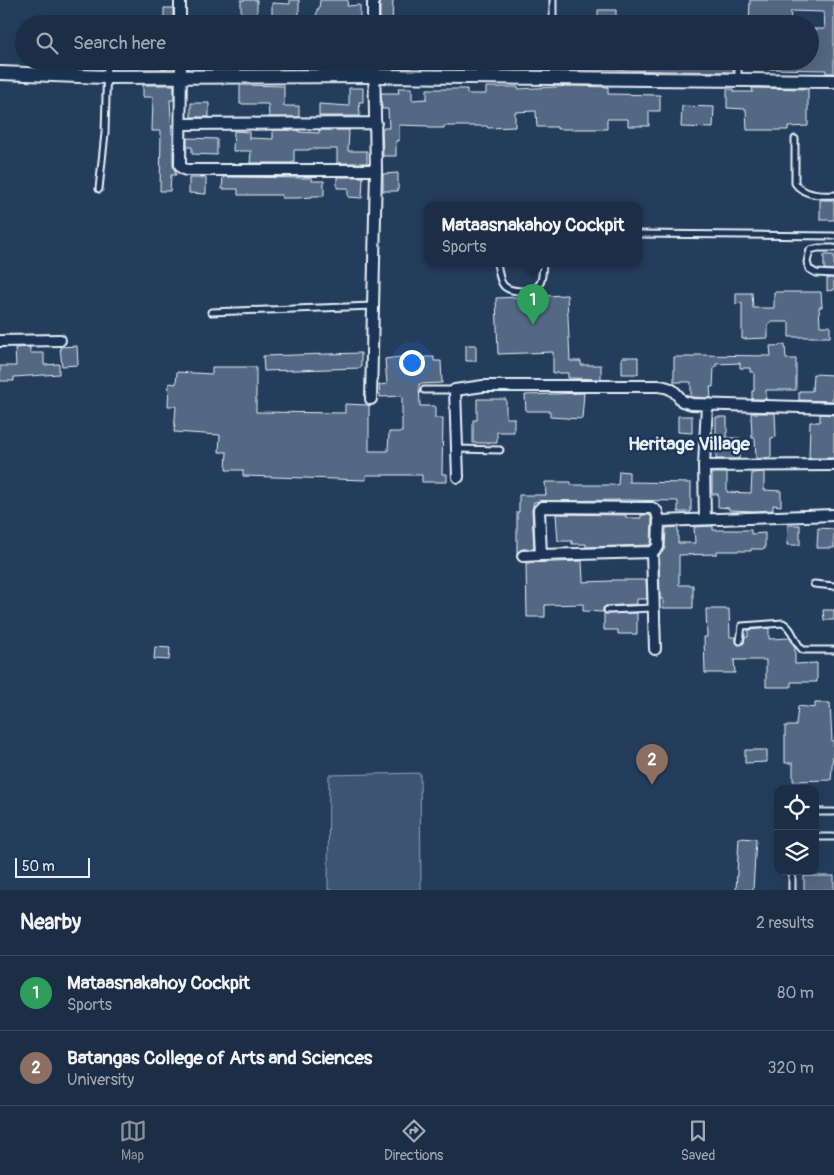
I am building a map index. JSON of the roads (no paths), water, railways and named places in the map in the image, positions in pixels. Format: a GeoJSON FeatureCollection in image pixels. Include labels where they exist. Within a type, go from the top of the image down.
{"type":"FeatureCollection","features":[{"type":"Feature","properties":{"kind":"street"},"geometry":{"type":"LineString","coordinates":[[180,0],[180,15]]}},
{"type":"Feature","properties":{"kind":"street"},"geometry":{"type":"LineString","coordinates":[[373,0],[373,15]]}},
{"type":"Feature","properties":{"kind":"street"},"geometry":{"type":"LineString","coordinates":[[181,70],[180,165],[182,168],[186,170],[376,170]]}},
{"type":"Feature","properties":{"kind":"street"},"geometry":{"type":"LineString","coordinates":[[371,399],[376,170],[374,70]]}},
{"type":"Feature","properties":{"kind":"street"},"geometry":{"type":"LineString","coordinates":[[0,73],[181,78],[374,76],[834,81]]}},
{"type":"Feature","properties":{"kind":"street"},"geometry":{"type":"LineString","coordinates":[[181,124],[376,123]]}},
{"type":"Feature","properties":{"kind":"street"},"geometry":{"type":"LineString","coordinates":[[0,341],[60,340]]}},
{"type":"Feature","properties":{"kind":"street"},"geometry":{"type":"LineString","coordinates":[[458,477],[455,390],[483,386],[658,386],[673,389],[682,401],[687,403],[834,408]]}},
{"type":"Feature","properties":{"kind":"street"},"geometry":{"type":"LineString","coordinates":[[705,519],[704,466],[707,405]]}},
{"type":"Feature","properties":{"kind":"street"},"geometry":{"type":"LineString","coordinates":[[704,466],[834,465]]}},
{"type":"Feature","properties":{"kind":"street"},"geometry":{"type":"LineString","coordinates":[[523,556],[652,552],[658,547],[659,521],[657,512],[652,508],[542,507],[539,510],[541,555]]}},
{"type":"Feature","properties":{"kind":"street"},"geometry":{"type":"LineString","coordinates":[[659,521],[834,515]]}},
{"type":"Feature","properties":{"kind":"street"},"geometry":{"type":"LineString","coordinates":[[652,552],[655,649]]}},
{"type":"Feature","properties":{"kind":"lane"},"geometry":{"type":"LineString","coordinates":[[553,0],[553,15]]}},
{"type":"Feature","properties":{"kind":"lane"},"geometry":{"type":"LineString","coordinates":[[99,189],[105,133],[106,70]]}},
{"type":"Feature","properties":{"kind":"lane"},"geometry":{"type":"LineString","coordinates":[[738,70],[738,80]]}},
{"type":"Feature","properties":{"kind":"lane"},"geometry":{"type":"LineString","coordinates":[[795,139],[796,183],[799,188],[825,196],[834,195]]}},
{"type":"Feature","properties":{"kind":"lane"},"geometry":{"type":"LineString","coordinates":[[642,234],[834,236]]}},
{"type":"Feature","properties":{"kind":"lane"},"geometry":{"type":"LineString","coordinates":[[834,248],[810,250],[806,262],[809,269],[816,273],[834,274]]}},
{"type":"Feature","properties":{"kind":"lane"},"geometry":{"type":"LineString","coordinates":[[498,267],[500,281],[504,286],[522,291],[537,288],[541,282],[543,267]]}},
{"type":"Feature","properties":{"kind":"lane"},"geometry":{"type":"LineString","coordinates":[[211,312],[373,306]]}},
{"type":"Feature","properties":{"kind":"lane"},"geometry":{"type":"LineString","coordinates":[[424,390],[455,390]]}},
{"type":"Feature","properties":{"kind":"lane"},"geometry":{"type":"LineString","coordinates":[[457,449],[500,450]]}},
{"type":"Feature","properties":{"kind":"lane"},"geometry":{"type":"LineString","coordinates":[[814,584],[834,586]]}},
{"type":"Feature","properties":{"kind":"lane"},"geometry":{"type":"LineString","coordinates":[[607,610],[654,608]]}},
{"type":"Feature","properties":{"kind":"lane"},"geometry":{"type":"LineString","coordinates":[[740,641],[742,626],[783,623],[788,626],[801,648],[834,650]]}},
{"type":"Feature","properties":{"kind":"lane"},"geometry":{"type":"LineString","coordinates":[[819,812],[834,812]]}},
{"type":"Feature","properties":{"kind":"lane"},"geometry":{"type":"LineString","coordinates":[[819,837],[834,838]]}},
{"type":"Feature","properties":{"kind":"lane"},"geometry":{"type":"LineString","coordinates":[[792,875],[792,890]]}},
{"type":"Feature","properties":{"kind":"place","name":"Mataasnakahoy Cockpit"},"geometry":{"type":"Point","coordinates":[533,325]}},
{"type":"Feature","properties":{"kind":"place","name":"Batangas College of Arts and Sciences"},"geometry":{"type":"Point","coordinates":[652,785]}},
{"type":"Feature","properties":{"kind":"district","name":"Heritage Village"},"geometry":{"type":"Point","coordinates":[689,443]}}]}
